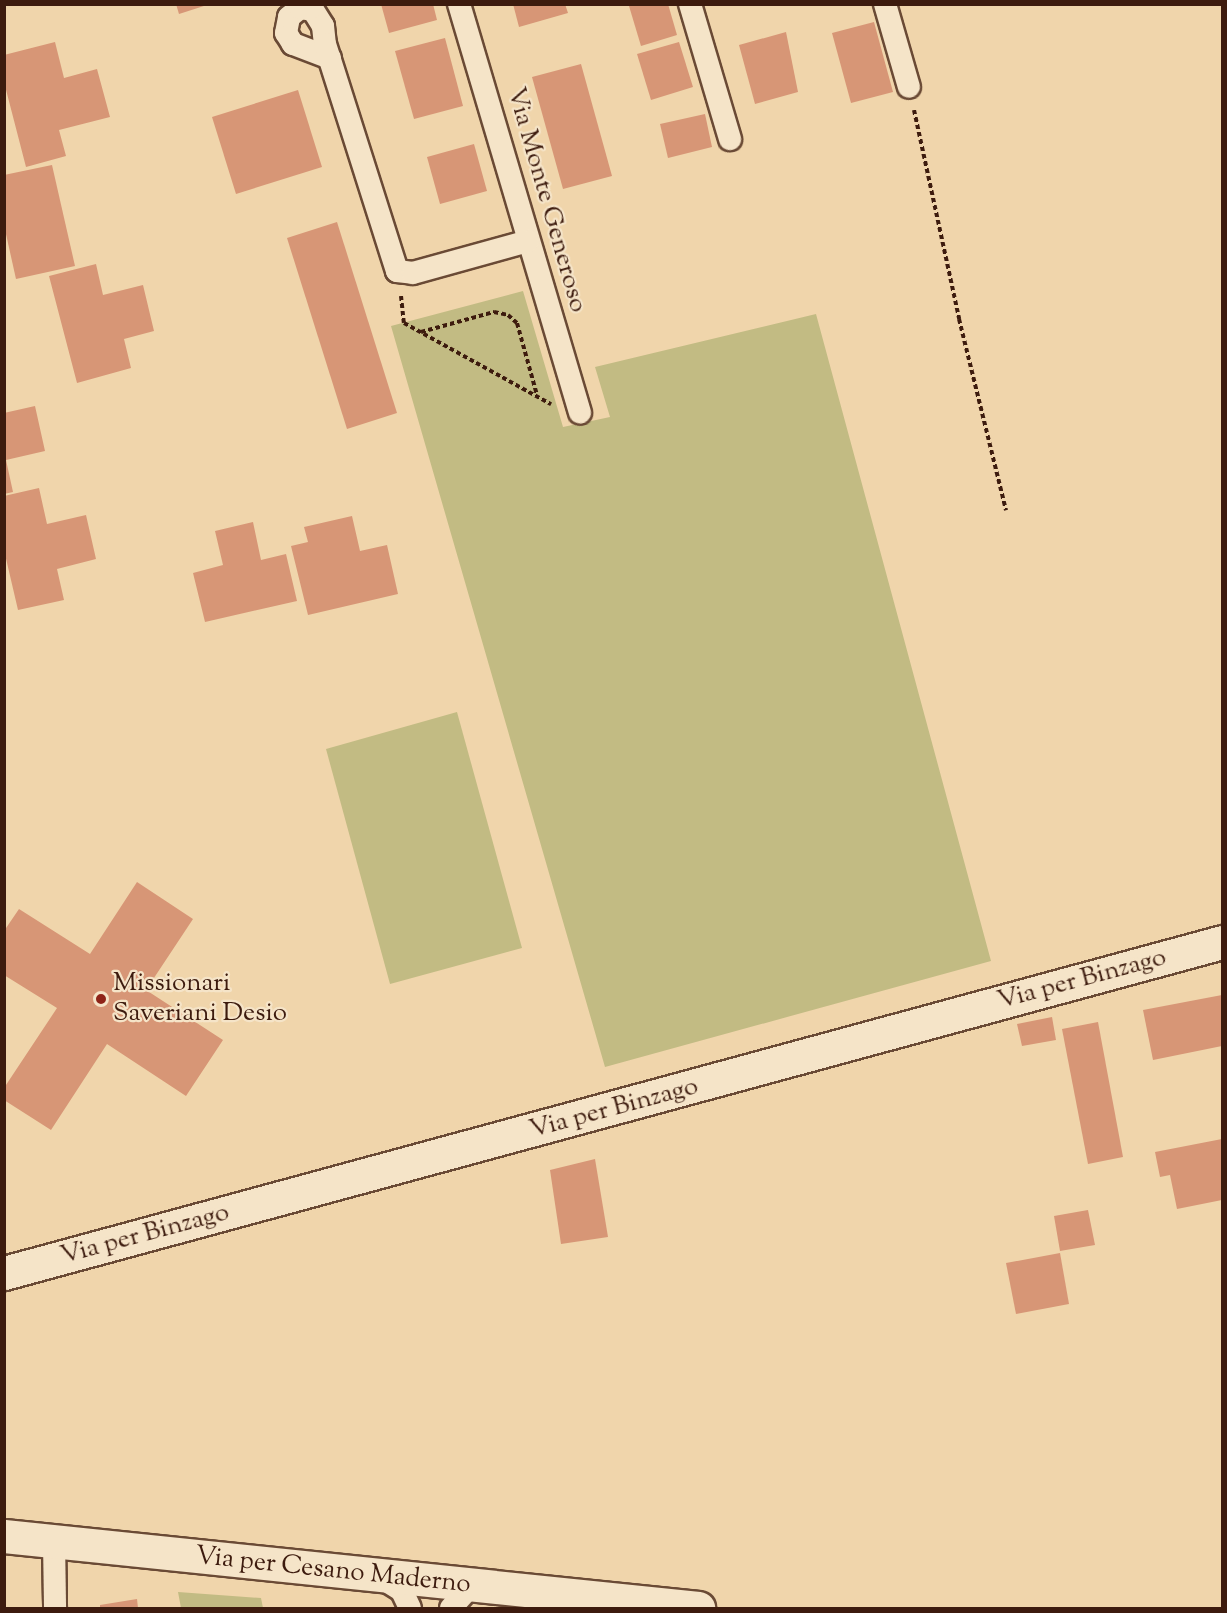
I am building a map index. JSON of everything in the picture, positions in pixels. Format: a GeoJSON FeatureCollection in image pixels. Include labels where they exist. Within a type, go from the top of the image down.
{"type":"FeatureCollection","features":[{"type":"Feature","properties":{"kind":"main road","name":"Via per Binzago"},"geometry":{"type":"LineString","coordinates":[[4,1272],[1222,942]]}},
{"type":"Feature","properties":{"kind":"main road","name":"Via per Cesano Maderno"},"geometry":{"type":"LineString","coordinates":[[4,1536],[380,1577],[461,1597],[698,1608]]}},
{"type":"Feature","properties":{"kind":"street","name":"Via Monte Generoso"},"geometry":{"type":"LineString","coordinates":[[459,4],[578,408]]}},
{"type":"Feature","properties":{"kind":"street"},"geometry":{"type":"LineString","coordinates":[[690,4],[730,139]]}},
{"type":"Feature","properties":{"kind":"street"},"geometry":{"type":"LineString","coordinates":[[885,4],[909,87]]}},
{"type":"Feature","properties":{"kind":"street"},"geometry":{"type":"LineString","coordinates":[[330,58],[397,271],[412,273],[528,242]]}},
{"type":"Feature","properties":{"kind":"street"},"geometry":{"type":"LineString","coordinates":[[54,1541],[55,1608]]}},
{"type":"Feature","properties":{"kind":"street"},"geometry":{"type":"LineString","coordinates":[[380,1577],[402,1591],[410,1608]]}},
{"type":"Feature","properties":{"kind":"path"},"geometry":{"type":"LineString","coordinates":[[909,87],[959,319],[1006,510]]}},
{"type":"Feature","properties":{"kind":"path"},"geometry":{"type":"LineString","coordinates":[[397,271],[404,322],[556,407],[578,408]]}},
{"type":"Feature","properties":{"kind":"path"},"geometry":{"type":"LineString","coordinates":[[421,332],[494,312],[508,315],[517,323],[537,396]]}},
{"type":"Feature","properties":{"kind":"shaded area"},"geometry":{"type":"Polygon","coordinates":[[[523,291],[563,427],[610,417],[595,367],[816,314],[991,961],[605,1067],[391,326],[523,291]]]}},
{"type":"Feature","properties":{"kind":"shaded area"},"geometry":{"type":"Polygon","coordinates":[[[457,712],[522,948],[390,984],[326,749],[457,712]]]}},
{"type":"Feature","properties":{"kind":"shaded area"},"geometry":{"type":"Polygon","coordinates":[[[178,1592],[261,1598],[263,1608],[181,1608],[178,1592]]]}},
{"type":"Feature","properties":{"kind":"building"},"geometry":{"type":"Polygon","coordinates":[[[176,4],[207,4],[207,5],[179,14],[176,4]]]}},
{"type":"Feature","properties":{"kind":"building"},"geometry":{"type":"Polygon","coordinates":[[[381,4],[433,4],[437,20],[389,33],[381,4]]]}},
{"type":"Feature","properties":{"kind":"building"},"geometry":{"type":"Polygon","coordinates":[[[513,4],[565,4],[568,13],[519,27],[513,4]]]}},
{"type":"Feature","properties":{"kind":"building"},"geometry":{"type":"Polygon","coordinates":[[[668,4],[677,35],[641,46],[629,6],[668,4]]]}},
{"type":"Feature","properties":{"kind":"building"},"geometry":{"type":"Polygon","coordinates":[[[874,22],[893,92],[851,103],[832,33],[874,22]]]}},
{"type":"Feature","properties":{"kind":"building"},"geometry":{"type":"Polygon","coordinates":[[[786,32],[798,92],[755,104],[739,45],[786,32]]]}},
{"type":"Feature","properties":{"kind":"building"},"geometry":{"type":"Polygon","coordinates":[[[445,38],[463,106],[414,119],[395,51],[445,38]]]}},
{"type":"Feature","properties":{"kind":"building"},"geometry":{"type":"Polygon","coordinates":[[[55,42],[64,78],[97,69],[110,117],[59,130],[66,156],[26,167],[4,82],[4,55],[55,42]]]}},
{"type":"Feature","properties":{"kind":"building"},"geometry":{"type":"Polygon","coordinates":[[[679,42],[693,87],[651,100],[637,54],[679,42]]]}},
{"type":"Feature","properties":{"kind":"building"},"geometry":{"type":"Polygon","coordinates":[[[581,64],[612,176],[563,189],[532,77],[581,64]]]}},
{"type":"Feature","properties":{"kind":"building"},"geometry":{"type":"Polygon","coordinates":[[[298,90],[322,167],[236,194],[212,117],[298,90]]]}},
{"type":"Feature","properties":{"kind":"building"},"geometry":{"type":"Polygon","coordinates":[[[705,114],[712,147],[668,158],[660,124],[705,114]]]}},
{"type":"Feature","properties":{"kind":"building"},"geometry":{"type":"Polygon","coordinates":[[[474,144],[487,191],[440,204],[427,157],[474,144]]]}},
{"type":"Feature","properties":{"kind":"building"},"geometry":{"type":"Polygon","coordinates":[[[52,165],[75,266],[16,279],[4,225],[4,175],[52,165]]]}},
{"type":"Feature","properties":{"kind":"building"},"geometry":{"type":"Polygon","coordinates":[[[337,222],[397,413],[347,429],[287,238],[337,222]]]}},
{"type":"Feature","properties":{"kind":"building"},"geometry":{"type":"Polygon","coordinates":[[[96,264],[103,295],[143,285],[154,331],[124,339],[131,368],[77,383],[49,276],[96,264]]]}},
{"type":"Feature","properties":{"kind":"building"},"geometry":{"type":"Polygon","coordinates":[[[35,406],[45,451],[6,460],[13,492],[4,494],[4,413],[35,406]]]}},
{"type":"Feature","properties":{"kind":"building"},"geometry":{"type":"Polygon","coordinates":[[[39,488],[47,524],[86,515],[96,559],[57,569],[64,600],[18,610],[4,550],[4,496],[39,488]]]}},
{"type":"Feature","properties":{"kind":"building"},"geometry":{"type":"Polygon","coordinates":[[[352,516],[360,551],[387,545],[398,594],[308,615],[291,546],[308,542],[304,527],[352,516]]]}},
{"type":"Feature","properties":{"kind":"building"},"geometry":{"type":"Polygon","coordinates":[[[253,522],[261,560],[286,554],[297,601],[205,622],[193,573],[223,565],[215,531],[253,522]]]}},
{"type":"Feature","properties":{"kind":"building","name":"Missionari Saveriani Desio"},"geometry":{"type":"Polygon","coordinates":[[[137,882],[193,919],[146,990],[223,1040],[186,1096],[107,1044],[51,1130],[4,1100],[4,1088],[57,1008],[4,975],[4,931],[19,909],[90,954],[137,882]]]}},
{"type":"Feature","properties":{"kind":"building"},"geometry":{"type":"Polygon","coordinates":[[[1222,995],[1222,1046],[1153,1060],[1143,1010],[1222,995]]]}},
{"type":"Feature","properties":{"kind":"building"},"geometry":{"type":"Polygon","coordinates":[[[1052,1017],[1056,1040],[1022,1046],[1017,1024],[1052,1017]]]}},
{"type":"Feature","properties":{"kind":"building"},"geometry":{"type":"Polygon","coordinates":[[[1098,1022],[1123,1157],[1088,1164],[1062,1029],[1098,1022]]]}},
{"type":"Feature","properties":{"kind":"building"},"geometry":{"type":"Polygon","coordinates":[[[1222,1139],[1222,1200],[1177,1209],[1170,1175],[1160,1177],[1155,1152],[1222,1139]]]}},
{"type":"Feature","properties":{"kind":"building"},"geometry":{"type":"Polygon","coordinates":[[[595,1159],[608,1237],[561,1244],[550,1170],[595,1159]]]}},
{"type":"Feature","properties":{"kind":"building"},"geometry":{"type":"Polygon","coordinates":[[[1088,1210],[1095,1245],[1060,1251],[1054,1216],[1088,1210]]]}},
{"type":"Feature","properties":{"kind":"building"},"geometry":{"type":"Polygon","coordinates":[[[1060,1253],[1069,1304],[1016,1314],[1006,1263],[1060,1253]]]}},
{"type":"Feature","properties":{"kind":"building"},"geometry":{"type":"Polygon","coordinates":[[[137,1599],[138,1608],[100,1608],[100,1605],[137,1599]]]}},
{"type":"Feature","properties":{"kind":"place","name":"Missionari Saveriani Desio"},"geometry":{"type":"Point","coordinates":[101,999]}}]}
